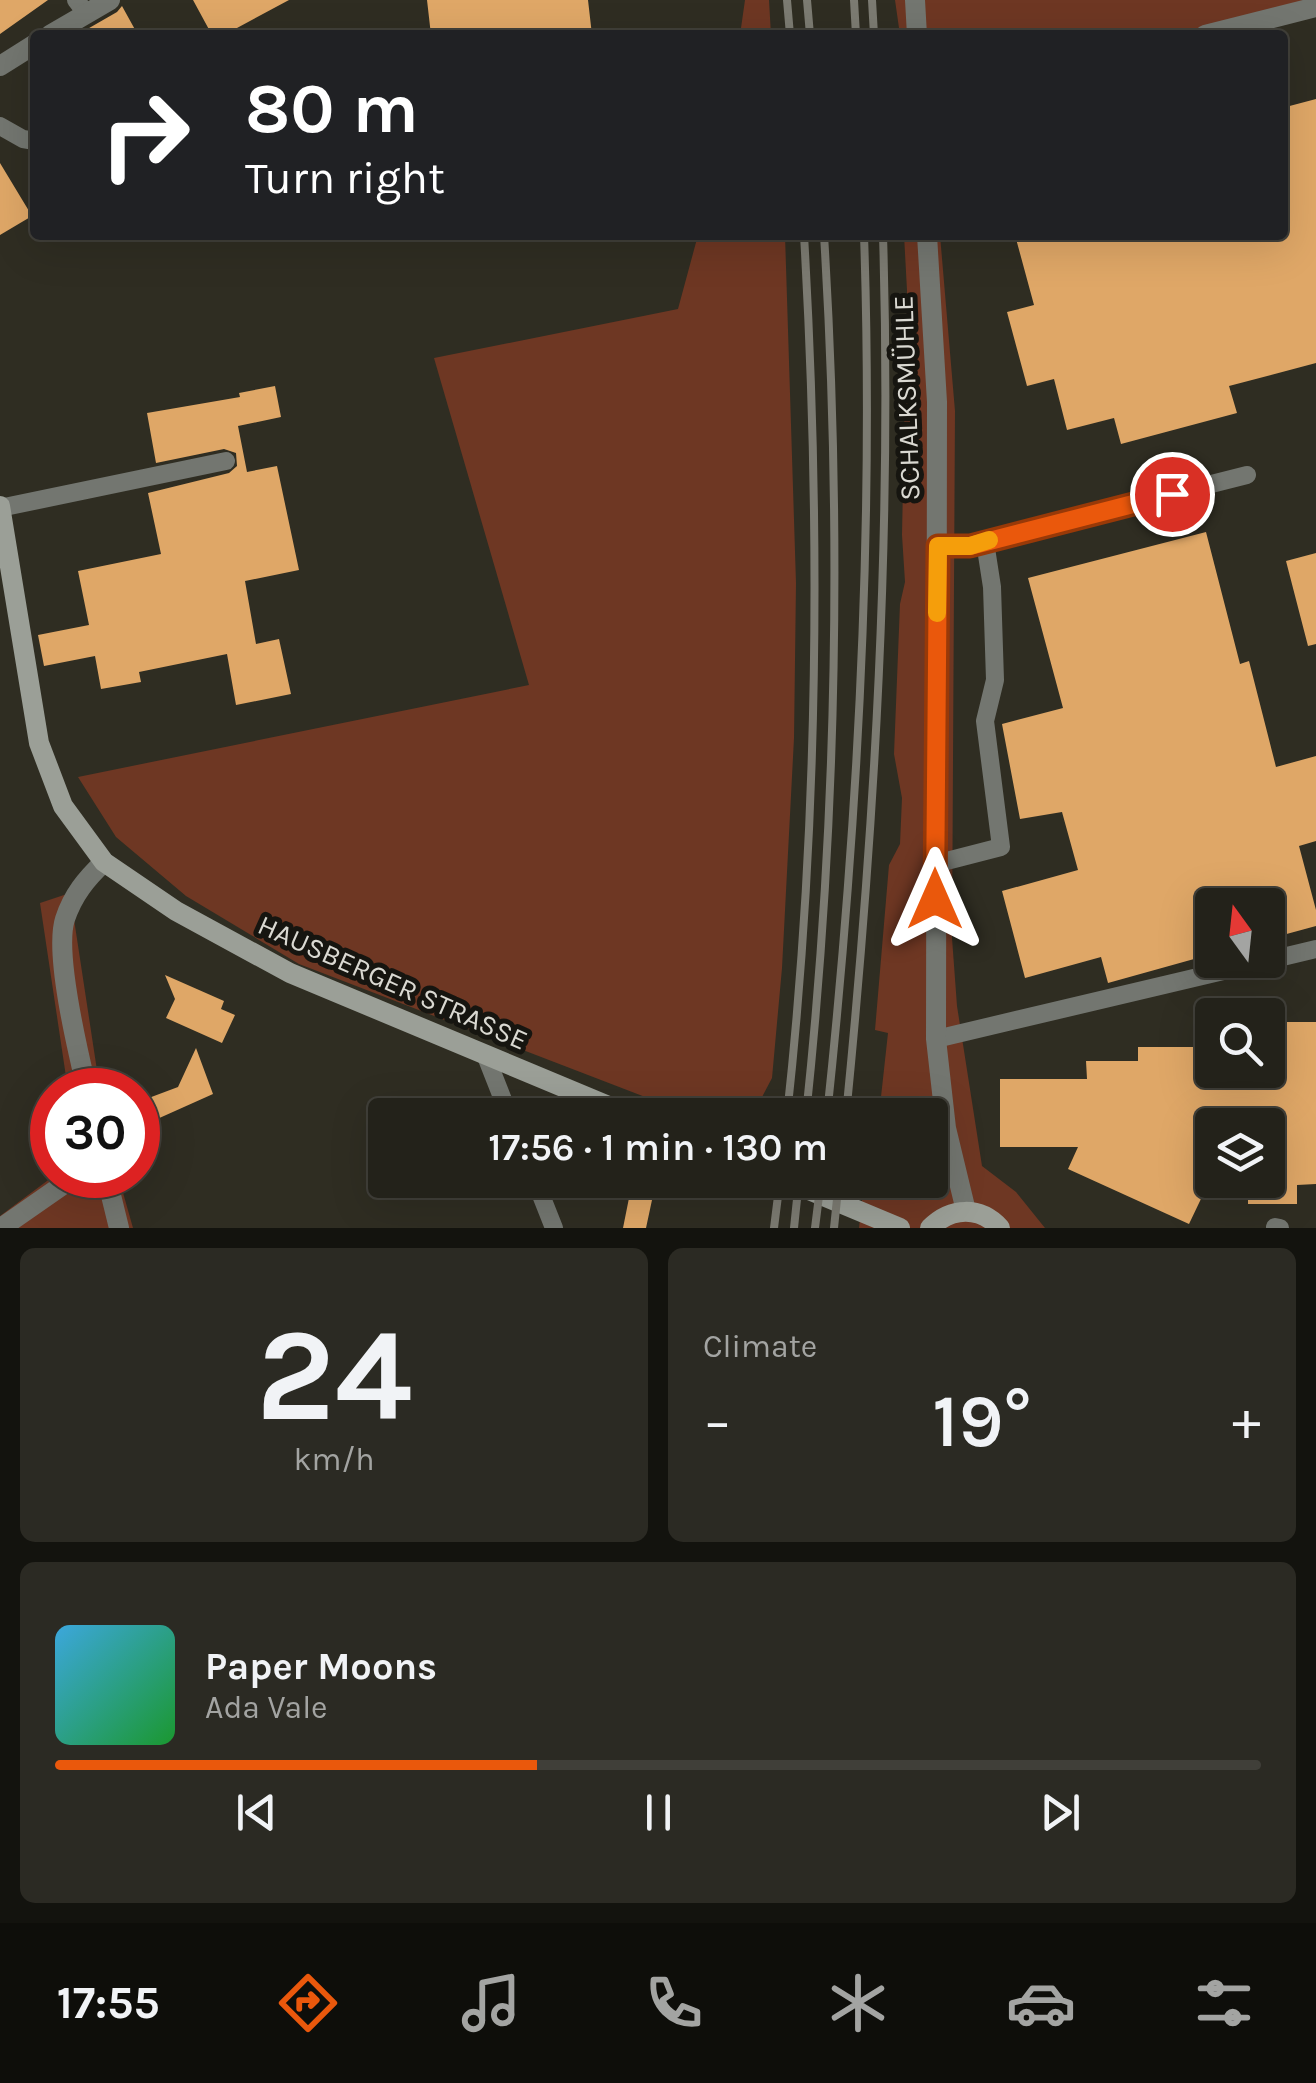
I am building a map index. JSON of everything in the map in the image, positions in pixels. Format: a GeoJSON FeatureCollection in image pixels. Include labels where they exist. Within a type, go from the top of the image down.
{"type":"FeatureCollection","features":[{"type":"Feature","properties":{"kind":"main road","name":"HAUSBERGER STRASSE"},"geometry":{"type":"LineString","coordinates":[[0,507],[39,743],[63,806],[104,862],[176,910],[290,973],[590,1098]]}},
{"type":"Feature","properties":{"kind":"main road"},"geometry":{"type":"LineString","coordinates":[[828,1198],[900,1228]]}},
{"type":"Feature","properties":{"kind":"main road"},"geometry":{"type":"LineString","coordinates":[[930,1228],[946,1215],[966,1211],[981,1213],[1000,1228]]}},
{"type":"Feature","properties":{"kind":"street"},"geometry":{"type":"LineString","coordinates":[[56,30],[81,7],[110,0]]}},
{"type":"Feature","properties":{"kind":"street"},"geometry":{"type":"LineString","coordinates":[[915,0],[916,30]]}},
{"type":"Feature","properties":{"kind":"street"},"geometry":{"type":"LineString","coordinates":[[1225,30],[1316,7]]}},
{"type":"Feature","properties":{"kind":"street"},"geometry":{"type":"LineString","coordinates":[[0,66],[30,47]]}},
{"type":"Feature","properties":{"kind":"street","name":"SCHALKSMÜHLE"},"geometry":{"type":"LineString","coordinates":[[927,240],[937,402],[936,1039],[946,1128],[966,1211]]}},
{"type":"Feature","properties":{"kind":"street"},"geometry":{"type":"LineString","coordinates":[[83,1068],[62,956],[64,922],[82,883],[104,862]]}},
{"type":"Feature","properties":{"kind":"street"},"geometry":{"type":"LineString","coordinates":[[1,1228],[44,1198]]}},
{"type":"Feature","properties":{"kind":"street"},"geometry":{"type":"LineString","coordinates":[[112,1198],[119,1228]]}},
{"type":"Feature","properties":{"kind":"lane"},"geometry":{"type":"LineString","coordinates":[[0,126],[30,140]]}},
{"type":"Feature","properties":{"kind":"lane"},"geometry":{"type":"LineString","coordinates":[[0,507],[226,460]]}},
{"type":"Feature","properties":{"kind":"lane"},"geometry":{"type":"LineString","coordinates":[[938,546],[985,542],[1247,476]]}},
{"type":"Feature","properties":{"kind":"lane"},"geometry":{"type":"LineString","coordinates":[[935,864],[1001,847],[985,722],[995,680],[992,587],[985,542]]}},
{"type":"Feature","properties":{"kind":"lane"},"geometry":{"type":"LineString","coordinates":[[936,1039],[1316,949]]}},
{"type":"Feature","properties":{"kind":"lane"},"geometry":{"type":"LineString","coordinates":[[485,1054],[502,1098]]}},
{"type":"Feature","properties":{"kind":"lane"},"geometry":{"type":"LineString","coordinates":[[542,1198],[554,1228]]}},
{"type":"Feature","properties":{"kind":"shaded area"},"geometry":{"type":"Polygon","coordinates":[[[745,0],[769,0],[771,30],[741,30],[745,0]]]}},
{"type":"Feature","properties":{"kind":"shaded area"},"geometry":{"type":"Polygon","coordinates":[[[895,0],[1316,0],[1228,30],[899,30],[895,0]]]}},
{"type":"Feature","properties":{"kind":"shaded area"},"geometry":{"type":"Polygon","coordinates":[[[697,240],[785,240],[796,583],[794,738],[782,968],[772,1078],[762,1098],[648,1098],[299,964],[186,896],[116,837],[78,777],[529,685],[434,358],[678,309],[697,240]]]}},
{"type":"Feature","properties":{"kind":"shaded area"},"geometry":{"type":"Polygon","coordinates":[[[904,240],[940,240],[955,411],[952,938],[957,1006],[982,1166],[1016,1192],[1045,1228],[859,1228],[862,1198],[948,1198],[948,1098],[881,1098],[888,1033],[875,1030],[889,865],[900,844],[902,798],[894,754],[900,604],[905,582],[902,535],[907,290],[904,240]]]}},
{"type":"Feature","properties":{"kind":"shaded area"},"geometry":{"type":"Polygon","coordinates":[[[70,893],[97,1068],[65,1068],[40,903],[70,893]]]}},
{"type":"Feature","properties":{"kind":"shaded area"},"geometry":{"type":"Polygon","coordinates":[[[30,1194],[30,1198],[125,1198],[133,1228],[0,1228],[0,1216],[30,1194]]]}},
{"type":"Feature","properties":{"kind":"building"},"geometry":{"type":"Polygon","coordinates":[[[0,0],[48,0],[0,34],[0,0]]]}},
{"type":"Feature","properties":{"kind":"building"},"geometry":{"type":"Polygon","coordinates":[[[193,0],[289,0],[233,30],[209,30],[193,0]]]}},
{"type":"Feature","properties":{"kind":"building"},"geometry":{"type":"Polygon","coordinates":[[[427,0],[588,0],[591,30],[430,30],[427,0]]]}},
{"type":"Feature","properties":{"kind":"building"},"geometry":{"type":"Polygon","coordinates":[[[122,6],[135,30],[86,30],[122,6]]]}},
{"type":"Feature","properties":{"kind":"building"},"geometry":{"type":"Polygon","coordinates":[[[1316,99],[1316,363],[1229,386],[1237,413],[1121,444],[1114,418],[1067,430],[1054,379],[1027,386],[1007,312],[1034,305],[1016,240],[1288,240],[1288,106],[1316,99]]]}},
{"type":"Feature","properties":{"kind":"building"},"geometry":{"type":"Polygon","coordinates":[[[0,163],[30,217],[0,235],[0,163]]]}},
{"type":"Feature","properties":{"kind":"building"},"geometry":{"type":"Polygon","coordinates":[[[275,386],[281,417],[238,426],[247,472],[277,466],[299,570],[245,581],[256,644],[279,639],[291,694],[236,705],[227,654],[139,672],[141,682],[101,689],[95,656],[44,666],[38,635],[89,625],[78,571],[161,554],[148,493],[229,473],[237,466],[236,453],[224,449],[156,463],[147,413],[240,397],[239,393],[275,386]]]}},
{"type":"Feature","properties":{"kind":"building"},"geometry":{"type":"Polygon","coordinates":[[[1206,532],[1240,664],[1249,661],[1276,767],[1316,756],[1316,841],[1299,846],[1316,910],[1316,926],[1285,934],[1285,888],[1195,888],[1195,959],[1108,983],[1101,957],[1025,978],[1002,891],[1078,870],[1062,812],[1020,819],[1002,724],[1063,708],[1028,578],[1206,532]]]}},
{"type":"Feature","properties":{"kind":"building"},"geometry":{"type":"Polygon","coordinates":[[[1316,553],[1316,644],[1308,646],[1286,561],[1316,553]]]}},
{"type":"Feature","properties":{"kind":"building"},"geometry":{"type":"Polygon","coordinates":[[[165,975],[224,1001],[221,1009],[235,1015],[222,1043],[166,1018],[175,999],[165,975]]]}},
{"type":"Feature","properties":{"kind":"building"},"geometry":{"type":"Polygon","coordinates":[[[1285,1022],[1316,1022],[1316,1184],[1297,1185],[1297,1204],[1248,1204],[1248,1198],[1285,1198],[1285,1108],[1195,1108],[1195,1198],[1201,1198],[1189,1224],[1068,1169],[1078,1147],[1000,1147],[1000,1079],[1087,1079],[1086,1061],[1138,1061],[1138,1047],[1193,1047],[1195,1088],[1285,1088],[1285,1022]]]}},
{"type":"Feature","properties":{"kind":"building"},"geometry":{"type":"Polygon","coordinates":[[[196,1048],[213,1094],[160,1118],[160,1094],[178,1087],[196,1048]]]}},
{"type":"Feature","properties":{"kind":"building"},"geometry":{"type":"Polygon","coordinates":[[[629,1198],[652,1200],[646,1228],[623,1228],[629,1198]]]}},
{"type":"Feature","properties":{"kind":"railway"},"geometry":{"type":"LineString","coordinates":[[787,0],[790,30]]}},
{"type":"Feature","properties":{"kind":"railway"},"geometry":{"type":"LineString","coordinates":[[807,0],[810,30]]}},
{"type":"Feature","properties":{"kind":"railway"},"geometry":{"type":"LineString","coordinates":[[854,0],[856,30]]}},
{"type":"Feature","properties":{"kind":"railway"},"geometry":{"type":"LineString","coordinates":[[872,0],[874,30]]}},
{"type":"Feature","properties":{"kind":"railway"},"geometry":{"type":"LineString","coordinates":[[789,1098],[806,896],[814,675],[813,455],[804,240]]}},
{"type":"Feature","properties":{"kind":"railway"},"geometry":{"type":"LineString","coordinates":[[808,1098],[824,896],[833,675],[833,455],[824,240]]}},
{"type":"Feature","properties":{"kind":"railway"},"geometry":{"type":"LineString","coordinates":[[829,1098],[861,675],[867,455],[864,240]]}},
{"type":"Feature","properties":{"kind":"railway"},"geometry":{"type":"LineString","coordinates":[[847,1098],[879,676],[885,455],[883,240]]}},
{"type":"Feature","properties":{"kind":"railway"},"geometry":{"type":"LineString","coordinates":[[774,1228],[778,1198]]}},
{"type":"Feature","properties":{"kind":"railway"},"geometry":{"type":"LineString","coordinates":[[794,1228],[797,1198]]}},
{"type":"Feature","properties":{"kind":"railway"},"geometry":{"type":"LineString","coordinates":[[815,1228],[819,1198]]}},
{"type":"Feature","properties":{"kind":"railway"},"geometry":{"type":"LineString","coordinates":[[834,1228],[837,1198]]}},
{"type":"Feature","properties":{"kind":"slow traffic"},"geometry":{"type":"LineString","coordinates":[[937,613],[938,546],[970,546],[989,540]]}},
{"type":"Feature","properties":{"kind":"route"},"geometry":{"type":"LineString","coordinates":[[935,899],[938,546],[970,546],[1172,494]]}}]}
